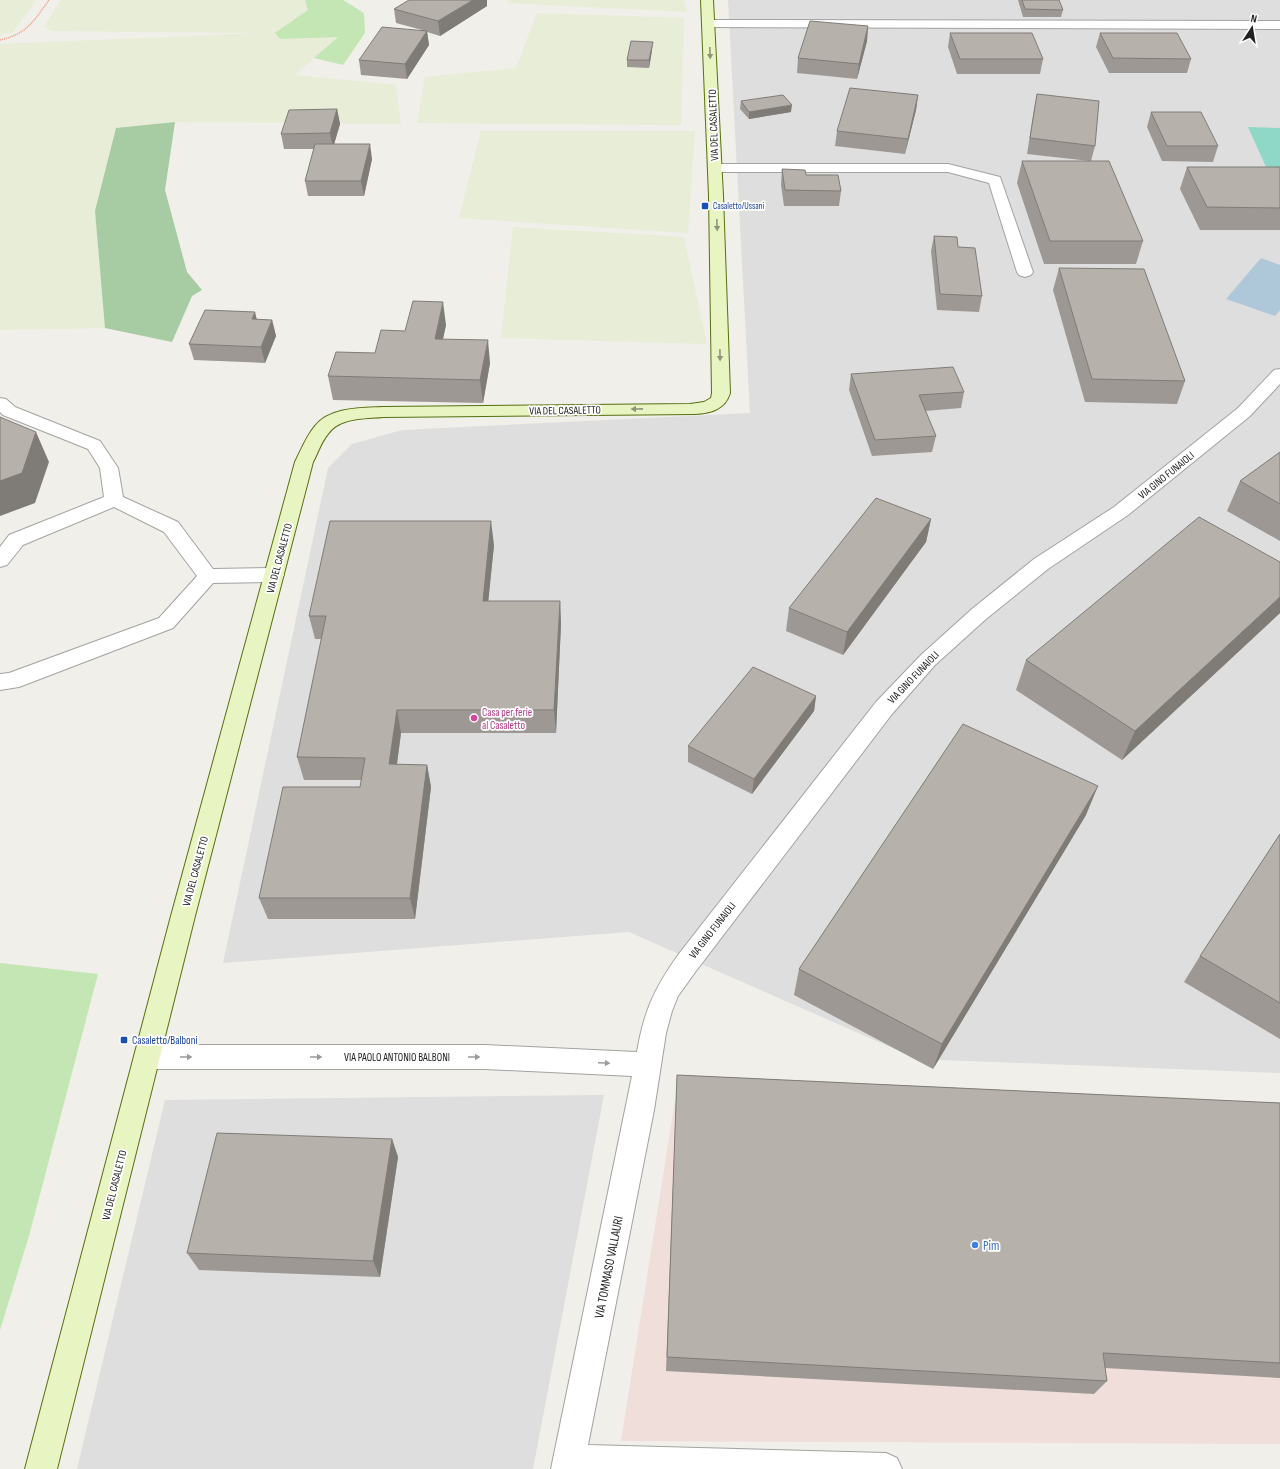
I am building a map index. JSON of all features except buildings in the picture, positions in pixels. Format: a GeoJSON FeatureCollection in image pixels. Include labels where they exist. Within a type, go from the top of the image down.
{"type":"FeatureCollection","features":[{"type":"Feature","properties":{"kind":"street","name":"VIA DEL CASALETTO"},"geometry":{"type":"LineString","coordinates":[[41,1469],[185,909],[304,462],[322,429],[330,422],[345,415],[383,412],[690,409],[710,407],[716,403],[720,398],[721,393],[715,168],[708,0]]}},
{"type":"Feature","properties":{"kind":"street"},"geometry":{"type":"LineString","coordinates":[[709,24],[1280,25]]}},
{"type":"Feature","properties":{"kind":"street"},"geometry":{"type":"LineString","coordinates":[[715,168],[948,168],[995,180],[1025,272]]}},
{"type":"Feature","properties":{"kind":"street","name":"VIA GINO FUNAIOLI"},"geometry":{"type":"LineString","coordinates":[[647,1065],[659,1011],[687,963],[884,708],[928,660],[979,614],[1041,564],[1127,506],[1244,412],[1280,374]]}},
{"type":"Feature","properties":{"kind":"street"},"geometry":{"type":"LineString","coordinates":[[0,402],[9,411],[94,444],[109,468],[114,500]]}},
{"type":"Feature","properties":{"kind":"street"},"geometry":{"type":"LineString","coordinates":[[0,560],[16,540],[114,500],[170,527],[208,576]]}},
{"type":"Feature","properties":{"kind":"street"},"geometry":{"type":"LineString","coordinates":[[0,682],[11,681],[166,623],[208,576],[274,575]]}},
{"type":"Feature","properties":{"kind":"street","name":"VIA PAOLO ANTONIO BALBONI"},"geometry":{"type":"LineString","coordinates":[[147,1057],[485,1056],[647,1065]]}},
{"type":"Feature","properties":{"kind":"street","name":"VIA TOMMASO VALLAURI"},"geometry":{"type":"LineString","coordinates":[[568,1465],[638,1117],[647,1065]]}},
{"type":"Feature","properties":{"kind":"street"},"geometry":{"type":"LineString","coordinates":[[568,1465],[886,1469]]}},
{"type":"Feature","properties":{"kind":"path"},"geometry":{"type":"LineString","coordinates":[[0,40],[22,34],[31,26],[49,0]]}},
{"type":"Feature","properties":{"kind":"shaded area"},"geometry":{"type":"Polygon","coordinates":[[[728,0],[1280,0],[1280,1073],[917,1059],[629,932],[223,963],[328,468],[352,444],[402,430],[750,413],[728,0]]]}},
{"type":"Feature","properties":{"kind":"shaded area"},"geometry":{"type":"Polygon","coordinates":[[[1248,127],[1280,128],[1280,167],[1266,167],[1248,127]]]}},
{"type":"Feature","properties":{"kind":"shaded area"},"geometry":{"type":"Polygon","coordinates":[[[1261,258],[1280,265],[1280,310],[1275,316],[1226,299],[1261,258]]]}},
{"type":"Feature","properties":{"kind":"shaded area","name":"Pim"},"geometry":{"type":"Polygon","coordinates":[[[676,1094],[1280,1117],[1280,1444],[621,1441],[676,1094]]]}},
{"type":"Feature","properties":{"kind":"shaded area"},"geometry":{"type":"Polygon","coordinates":[[[604,1095],[533,1469],[77,1469],[165,1100],[604,1095]]]}},
{"type":"Feature","properties":{"kind":"green space"},"geometry":{"type":"Polygon","coordinates":[[[0,0],[36,0],[13,32],[0,35],[0,0]]]}},
{"type":"Feature","properties":{"kind":"green space"},"geometry":{"type":"Polygon","coordinates":[[[61,0],[305,0],[308,10],[276,33],[280,38],[339,36],[295,75],[396,85],[401,124],[175,122],[116,128],[95,211],[105,328],[0,330],[0,44],[263,33],[52,31],[44,27],[61,0]]]}},
{"type":"Feature","properties":{"kind":"green space"},"geometry":{"type":"Polygon","coordinates":[[[305,0],[343,0],[364,13],[365,33],[343,65],[314,58],[338,37],[280,39],[275,33],[308,10],[305,0]]]}},
{"type":"Feature","properties":{"kind":"green space"},"geometry":{"type":"Polygon","coordinates":[[[508,0],[684,0],[687,12],[507,3],[508,0]]]}},
{"type":"Feature","properties":{"kind":"green space"},"geometry":{"type":"Polygon","coordinates":[[[537,13],[684,18],[681,125],[417,123],[425,77],[516,68],[537,13]]]}},
{"type":"Feature","properties":{"kind":"green space"},"geometry":{"type":"Polygon","coordinates":[[[175,122],[165,190],[187,272],[202,290],[192,296],[172,342],[105,328],[95,211],[116,128],[175,122]]]}},
{"type":"Feature","properties":{"kind":"green space"},"geometry":{"type":"Polygon","coordinates":[[[481,131],[695,131],[688,233],[459,218],[481,131]]]}},
{"type":"Feature","properties":{"kind":"green space"},"geometry":{"type":"Polygon","coordinates":[[[513,227],[684,237],[707,344],[501,338],[513,227]]]}},
{"type":"Feature","properties":{"kind":"green space"},"geometry":{"type":"Polygon","coordinates":[[[0,963],[98,974],[29,1236],[0,1330],[0,963]]]}},
{"type":"Feature","properties":{"kind":"place","name":"Casaletto/Ussani"},"geometry":{"type":"Point","coordinates":[705,206]}},
{"type":"Feature","properties":{"kind":"place","name":"Casa per ferie al Casaletto"},"geometry":{"type":"Point","coordinates":[474,718]}},
{"type":"Feature","properties":{"kind":"place","name":"Casaletto/Balboni"},"geometry":{"type":"Point","coordinates":[124,1040]}},
{"type":"Feature","properties":{"kind":"place","name":"Pim"},"geometry":{"type":"Point","coordinates":[975,1245]}}]}
